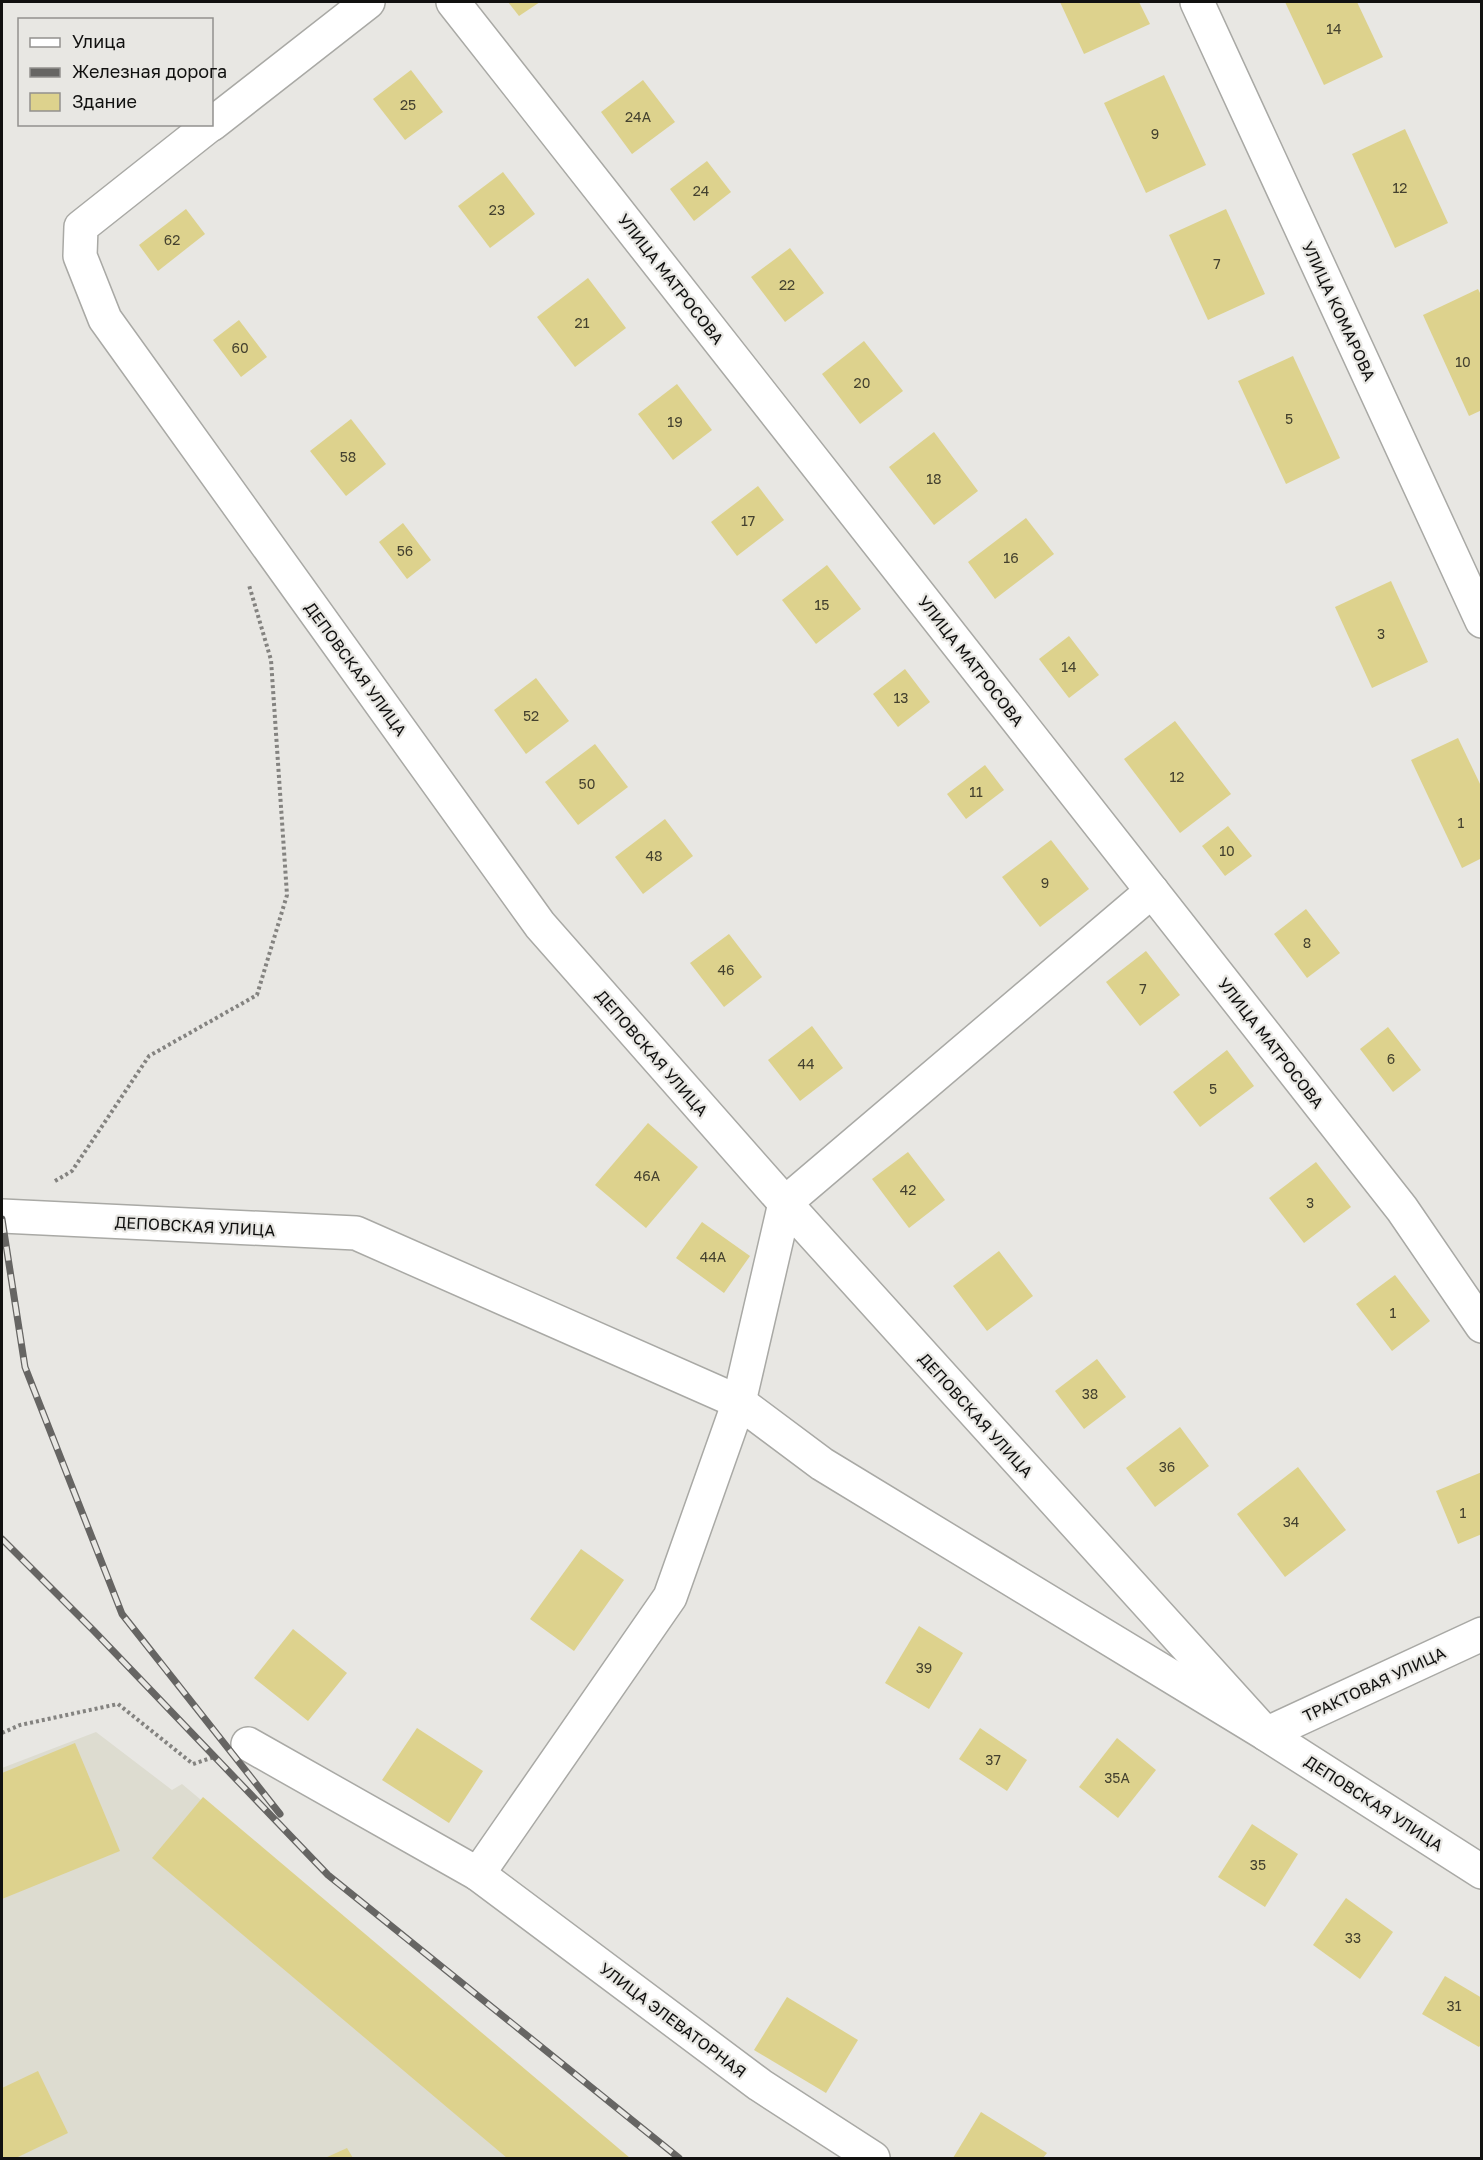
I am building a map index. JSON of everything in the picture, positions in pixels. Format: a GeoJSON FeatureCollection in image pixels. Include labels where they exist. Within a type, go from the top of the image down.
{"type":"FeatureCollection","features":[{"type":"Feature","properties":{"kind":"street","name":"ДЕПОВСКАЯ УЛИЦА"},"geometry":{"type":"LineString","coordinates":[[213,122],[368,2]]}},
{"type":"Feature","properties":{"kind":"street","name":"УЛИЦА МАТРОСОВА"},"geometry":{"type":"LineString","coordinates":[[453,2],[1402,1209],[1482,1326]]}},
{"type":"Feature","properties":{"kind":"street","name":"УЛИЦА КОМАРОВА"},"geometry":{"type":"LineString","coordinates":[[1197,2],[1482,621]]}},
{"type":"Feature","properties":{"kind":"street","name":"ДЕПОВСКАЯ УЛИЦА"},"geometry":{"type":"LineString","coordinates":[[208,126],[81,227],[80,256],[105,319],[540,926],[784,1203],[1266,1734]]}},
{"type":"Feature","properties":{"kind":"street"},"geometry":{"type":"LineString","coordinates":[[478,1874],[670,1597],[739,1402],[784,1203],[1152,891]]}},
{"type":"Feature","properties":{"kind":"street","name":"ДЕПОВСКАЯ УЛИЦА"},"geometry":{"type":"LineString","coordinates":[[2,1216],[356,1233],[739,1402],[822,1464],[1266,1734],[1482,1872]]}},
{"type":"Feature","properties":{"kind":"street","name":"ТРАКТОВАЯ УЛИЦА"},"geometry":{"type":"LineString","coordinates":[[1266,1734],[1482,1634]]}},
{"type":"Feature","properties":{"kind":"street","name":"УЛИЦА ЭЛЕВАТОРНАЯ"},"geometry":{"type":"LineString","coordinates":[[248,1744],[478,1874],[760,2085],[873,2158]]}},
{"type":"Feature","properties":{"kind":"path"},"geometry":{"type":"LineString","coordinates":[[52,1184],[72,1171],[149,1056],[257,995],[287,895],[272,660],[248,583]]}},
{"type":"Feature","properties":{"kind":"path"},"geometry":{"type":"LineString","coordinates":[[2,1733],[20,1725],[118,1704],[193,1764],[248,1744]]}},
{"type":"Feature","properties":{"kind":"shaded area"},"geometry":{"type":"Polygon","coordinates":[[[96,1732],[172,1790],[182,1784],[628,2158],[2,2158],[2,1768],[96,1732]]]}},
{"type":"Feature","properties":{"kind":"building"},"geometry":{"type":"Polygon","coordinates":[[[508,2],[540,2],[519,16],[508,2]]]}},
{"type":"Feature","properties":{"kind":"building"},"geometry":{"type":"Polygon","coordinates":[[[1060,2],[1139,2],[1150,24],[1084,54],[1060,2]]]}},
{"type":"Feature","properties":{"kind":"building"},"geometry":{"type":"Polygon","coordinates":[[[1285,2],[1357,2],[1383,57],[1324,85],[1285,2]]]}},
{"type":"Feature","properties":{"kind":"building"},"geometry":{"type":"Polygon","coordinates":[[[411,70],[443,112],[405,140],[373,99],[411,70]]]}},
{"type":"Feature","properties":{"kind":"building"},"geometry":{"type":"Polygon","coordinates":[[[1164,75],[1206,165],[1146,193],[1104,103],[1164,75]]]}},
{"type":"Feature","properties":{"kind":"building"},"geometry":{"type":"Polygon","coordinates":[[[643,80],[675,122],[632,154],[601,112],[643,80]]]}},
{"type":"Feature","properties":{"kind":"building"},"geometry":{"type":"Polygon","coordinates":[[[1405,129],[1448,223],[1395,248],[1352,154],[1405,129]]]}},
{"type":"Feature","properties":{"kind":"building"},"geometry":{"type":"Polygon","coordinates":[[[707,161],[731,192],[694,221],[670,189],[707,161]]]}},
{"type":"Feature","properties":{"kind":"building"},"geometry":{"type":"Polygon","coordinates":[[[503,172],[535,214],[490,248],[458,206],[503,172]]]}},
{"type":"Feature","properties":{"kind":"building"},"geometry":{"type":"Polygon","coordinates":[[[186,209],[205,234],[158,271],[139,245],[186,209]]]}},
{"type":"Feature","properties":{"kind":"building"},"geometry":{"type":"Polygon","coordinates":[[[1226,209],[1265,294],[1208,320],[1169,235],[1226,209]]]}},
{"type":"Feature","properties":{"kind":"building"},"geometry":{"type":"Polygon","coordinates":[[[790,248],[824,293],[785,322],[751,277],[790,248]]]}},
{"type":"Feature","properties":{"kind":"building"},"geometry":{"type":"Polygon","coordinates":[[[588,278],[626,328],[575,367],[537,317],[588,278]]]}},
{"type":"Feature","properties":{"kind":"building"},"geometry":{"type":"Polygon","coordinates":[[[1478,289],[1482,297],[1482,410],[1469,416],[1423,315],[1478,289]]]}},
{"type":"Feature","properties":{"kind":"building"},"geometry":{"type":"Polygon","coordinates":[[[239,320],[267,357],[241,377],[213,340],[239,320]]]}},
{"type":"Feature","properties":{"kind":"building"},"geometry":{"type":"Polygon","coordinates":[[[864,341],[903,391],[860,424],[822,374],[864,341]]]}},
{"type":"Feature","properties":{"kind":"building"},"geometry":{"type":"Polygon","coordinates":[[[1293,356],[1340,458],[1286,484],[1238,381],[1293,356]]]}},
{"type":"Feature","properties":{"kind":"building"},"geometry":{"type":"Polygon","coordinates":[[[677,384],[712,430],[673,460],[638,414],[677,384]]]}},
{"type":"Feature","properties":{"kind":"building"},"geometry":{"type":"Polygon","coordinates":[[[351,419],[386,464],[346,496],[310,451],[351,419]]]}},
{"type":"Feature","properties":{"kind":"building"},"geometry":{"type":"Polygon","coordinates":[[[934,432],[978,491],[934,525],[889,467],[934,432]]]}},
{"type":"Feature","properties":{"kind":"building"},"geometry":{"type":"Polygon","coordinates":[[[758,486],[784,520],[737,556],[711,522],[758,486]]]}},
{"type":"Feature","properties":{"kind":"building"},"geometry":{"type":"Polygon","coordinates":[[[1026,518],[1054,554],[995,599],[968,562],[1026,518]]]}},
{"type":"Feature","properties":{"kind":"building"},"geometry":{"type":"Polygon","coordinates":[[[403,523],[431,560],[407,579],[379,542],[403,523]]]}},
{"type":"Feature","properties":{"kind":"building"},"geometry":{"type":"Polygon","coordinates":[[[827,565],[861,609],[816,644],[782,600],[827,565]]]}},
{"type":"Feature","properties":{"kind":"building"},"geometry":{"type":"Polygon","coordinates":[[[1391,581],[1428,662],[1372,688],[1335,607],[1391,581]]]}},
{"type":"Feature","properties":{"kind":"building"},"geometry":{"type":"Polygon","coordinates":[[[1069,636],[1099,675],[1069,698],[1039,659],[1069,636]]]}},
{"type":"Feature","properties":{"kind":"building"},"geometry":{"type":"Polygon","coordinates":[[[905,669],[930,702],[898,727],[873,694],[905,669]]]}},
{"type":"Feature","properties":{"kind":"building"},"geometry":{"type":"Polygon","coordinates":[[[536,678],[569,721],[526,754],[494,710],[536,678]]]}},
{"type":"Feature","properties":{"kind":"building"},"geometry":{"type":"Polygon","coordinates":[[[1175,721],[1231,794],[1180,833],[1124,759],[1175,721]]]}},
{"type":"Feature","properties":{"kind":"building"},"geometry":{"type":"Polygon","coordinates":[[[1458,738],[1482,788],[1482,858],[1462,868],[1411,760],[1458,738]]]}},
{"type":"Feature","properties":{"kind":"building"},"geometry":{"type":"Polygon","coordinates":[[[595,744],[628,787],[578,825],[545,782],[595,744]]]}},
{"type":"Feature","properties":{"kind":"building"},"geometry":{"type":"Polygon","coordinates":[[[985,765],[1004,790],[966,819],[947,794],[985,765]]]}},
{"type":"Feature","properties":{"kind":"building"},"geometry":{"type":"Polygon","coordinates":[[[665,819],[693,856],[643,894],[615,857],[665,819]]]}},
{"type":"Feature","properties":{"kind":"building"},"geometry":{"type":"Polygon","coordinates":[[[1228,826],[1252,856],[1225,876],[1202,846],[1228,826]]]}},
{"type":"Feature","properties":{"kind":"building"},"geometry":{"type":"Polygon","coordinates":[[[1051,840],[1089,889],[1040,927],[1002,877],[1051,840]]]}},
{"type":"Feature","properties":{"kind":"building"},"geometry":{"type":"Polygon","coordinates":[[[1306,909],[1340,953],[1307,978],[1274,934],[1306,909]]]}},
{"type":"Feature","properties":{"kind":"building"},"geometry":{"type":"Polygon","coordinates":[[[729,934],[762,977],[724,1007],[690,963],[729,934]]]}},
{"type":"Feature","properties":{"kind":"building"},"geometry":{"type":"Polygon","coordinates":[[[1146,951],[1180,995],[1140,1026],[1106,982],[1146,951]]]}},
{"type":"Feature","properties":{"kind":"building"},"geometry":{"type":"Polygon","coordinates":[[[812,1026],[843,1068],[800,1101],[768,1060],[812,1026]]]}},
{"type":"Feature","properties":{"kind":"building"},"geometry":{"type":"Polygon","coordinates":[[[1388,1027],[1421,1070],[1393,1092],[1360,1049],[1388,1027]]]}},
{"type":"Feature","properties":{"kind":"building"},"geometry":{"type":"Polygon","coordinates":[[[1227,1050],[1254,1086],[1200,1127],[1173,1092],[1227,1050]]]}},
{"type":"Feature","properties":{"kind":"building"},"geometry":{"type":"Polygon","coordinates":[[[648,1123],[698,1167],[646,1228],[595,1185],[648,1123]]]}},
{"type":"Feature","properties":{"kind":"building"},"geometry":{"type":"Polygon","coordinates":[[[908,1152],[945,1200],[909,1228],[872,1179],[908,1152]]]}},
{"type":"Feature","properties":{"kind":"building"},"geometry":{"type":"Polygon","coordinates":[[[1316,1162],[1351,1207],[1304,1243],[1269,1198],[1316,1162]]]}},
{"type":"Feature","properties":{"kind":"building"},"geometry":{"type":"Polygon","coordinates":[[[702,1222],[750,1256],[724,1293],[676,1258],[702,1222]]]}},
{"type":"Feature","properties":{"kind":"building"},"geometry":{"type":"Polygon","coordinates":[[[999,1251],[1033,1296],[987,1331],[953,1286],[999,1251]]]}},
{"type":"Feature","properties":{"kind":"building"},"geometry":{"type":"Polygon","coordinates":[[[1395,1275],[1430,1321],[1392,1351],[1356,1304],[1395,1275]]]}},
{"type":"Feature","properties":{"kind":"building"},"geometry":{"type":"Polygon","coordinates":[[[1097,1359],[1126,1397],[1084,1429],[1055,1391],[1097,1359]]]}},
{"type":"Feature","properties":{"kind":"building"},"geometry":{"type":"Polygon","coordinates":[[[1180,1427],[1209,1466],[1155,1507],[1126,1468],[1180,1427]]]}},
{"type":"Feature","properties":{"kind":"building"},"geometry":{"type":"Polygon","coordinates":[[[1298,1467],[1346,1530],[1285,1577],[1237,1514],[1298,1467]]]}},
{"type":"Feature","properties":{"kind":"building"},"geometry":{"type":"Polygon","coordinates":[[[1482,1472],[1482,1534],[1458,1544],[1436,1491],[1482,1472]]]}},
{"type":"Feature","properties":{"kind":"building"},"geometry":{"type":"Polygon","coordinates":[[[581,1549],[624,1580],[574,1651],[530,1619],[581,1549]]]}},
{"type":"Feature","properties":{"kind":"building"},"geometry":{"type":"Polygon","coordinates":[[[919,1626],[963,1653],[929,1709],[885,1683],[919,1626]]]}},
{"type":"Feature","properties":{"kind":"building"},"geometry":{"type":"Polygon","coordinates":[[[293,1629],[347,1673],[308,1721],[254,1678],[293,1629]]]}},
{"type":"Feature","properties":{"kind":"building"},"geometry":{"type":"Polygon","coordinates":[[[417,1728],[483,1771],[449,1823],[382,1780],[417,1728]]]}},
{"type":"Feature","properties":{"kind":"building"},"geometry":{"type":"Polygon","coordinates":[[[980,1728],[1027,1760],[1007,1791],[959,1759],[980,1728]]]}},
{"type":"Feature","properties":{"kind":"building"},"geometry":{"type":"Polygon","coordinates":[[[1117,1738],[1156,1770],[1118,1818],[1079,1787],[1117,1738]]]}},
{"type":"Feature","properties":{"kind":"building"},"geometry":{"type":"Polygon","coordinates":[[[75,1743],[120,1851],[2,1899],[2,1773],[75,1743]]]}},
{"type":"Feature","properties":{"kind":"building"},"geometry":{"type":"Polygon","coordinates":[[[203,1797],[630,2158],[507,2158],[152,1858],[203,1797]]]}},
{"type":"Feature","properties":{"kind":"building"},"geometry":{"type":"Polygon","coordinates":[[[1252,1824],[1298,1854],[1265,1907],[1218,1877],[1252,1824]]]}},
{"type":"Feature","properties":{"kind":"building"},"geometry":{"type":"Polygon","coordinates":[[[1346,1898],[1393,1932],[1360,1979],[1313,1945],[1346,1898]]]}},
{"type":"Feature","properties":{"kind":"building"},"geometry":{"type":"Polygon","coordinates":[[[1445,1976],[1482,1998],[1482,2043],[1479,2047],[1422,2014],[1445,1976]]]}},
{"type":"Feature","properties":{"kind":"building"},"geometry":{"type":"Polygon","coordinates":[[[787,1997],[858,2040],[826,2093],[754,2050],[787,1997]]]}},
{"type":"Feature","properties":{"kind":"building"},"geometry":{"type":"Polygon","coordinates":[[[38,2071],[68,2133],[16,2158],[2,2158],[2,2088],[38,2071]]]}},
{"type":"Feature","properties":{"kind":"building"},"geometry":{"type":"Polygon","coordinates":[[[981,2112],[1047,2153],[1043,2158],[953,2158],[981,2112]]]}},
{"type":"Feature","properties":{"kind":"building"},"geometry":{"type":"Polygon","coordinates":[[[347,2148],[353,2158],[325,2158],[347,2148]]]}},
{"type":"Feature","properties":{"kind":"railway"},"geometry":{"type":"LineString","coordinates":[[2,1219],[25,1367],[122,1614],[280,1814]]}},
{"type":"Feature","properties":{"kind":"railway"},"geometry":{"type":"LineString","coordinates":[[2,1539],[94,1631],[328,1875],[679,2158]]}}]}
